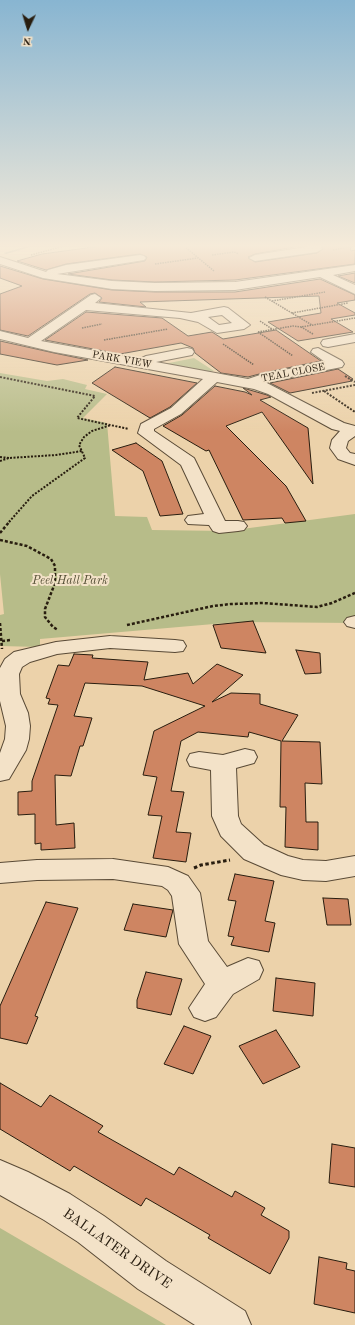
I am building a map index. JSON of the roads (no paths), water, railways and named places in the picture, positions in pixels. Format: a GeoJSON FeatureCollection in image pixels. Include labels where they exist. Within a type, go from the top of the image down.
{"type":"FeatureCollection","features":[{"type":"Feature","properties":{"kind":"street"},"geometry":{"type":"LineString","coordinates":[[30,343],[80,308]]}},
{"type":"Feature","properties":{"kind":"street"},"geometry":{"type":"LineString","coordinates":[[116,308],[154,310],[193,316],[217,329],[244,325],[224,311],[193,316]]}},
{"type":"Feature","properties":{"kind":"street","name":"PARK VIEW"},"geometry":{"type":"LineString","coordinates":[[0,335],[30,343],[266,388],[338,426],[353,431]]}},
{"type":"Feature","properties":{"kind":"street","name":"TEAL CLOSE"},"geometry":{"type":"LineString","coordinates":[[251,384],[270,377],[343,363],[329,343],[355,338]]}},
{"type":"Feature","properties":{"kind":"street"},"geometry":{"type":"LineString","coordinates":[[140,363],[148,359],[187,352]]}},
{"type":"Feature","properties":{"kind":"street"},"geometry":{"type":"LineString","coordinates":[[214,377],[176,411],[148,427],[146,434],[188,462],[219,527],[238,526]]}},
{"type":"Feature","properties":{"kind":"street"},"geometry":{"type":"LineString","coordinates":[[353,431],[340,440],[338,448],[344,456],[355,460]]}},
{"type":"Feature","properties":{"kind":"street"},"geometry":{"type":"LineString","coordinates":[[194,520],[214,519]]}},
{"type":"Feature","properties":{"kind":"street"},"geometry":{"type":"LineString","coordinates":[[0,773],[14,750],[17,739],[17,720],[9,694],[8,674],[4,657],[22,657],[35,652],[75,645],[128,642],[179,646]]}},
{"type":"Feature","properties":{"kind":"street"},"geometry":{"type":"LineString","coordinates":[[223,760],[225,816],[230,830],[254,852],[281,865],[303,870],[326,871],[355,866]]}},
{"type":"Feature","properties":{"kind":"street"},"geometry":{"type":"LineString","coordinates":[[0,878],[0,872],[37,870],[113,870],[168,877],[178,883],[186,893],[194,944],[214,997],[248,970]]}},
{"type":"Feature","properties":{"kind":"street","name":"BALLATER DRIVE"},"geometry":{"type":"LineString","coordinates":[[0,1177],[57,1207],[152,1274],[231,1325]]}},
{"type":"Feature","properties":{"kind":"park label","name":"Peel Hall Park"},"geometry":{"type":"Point","coordinates":[70,581]}}]}
